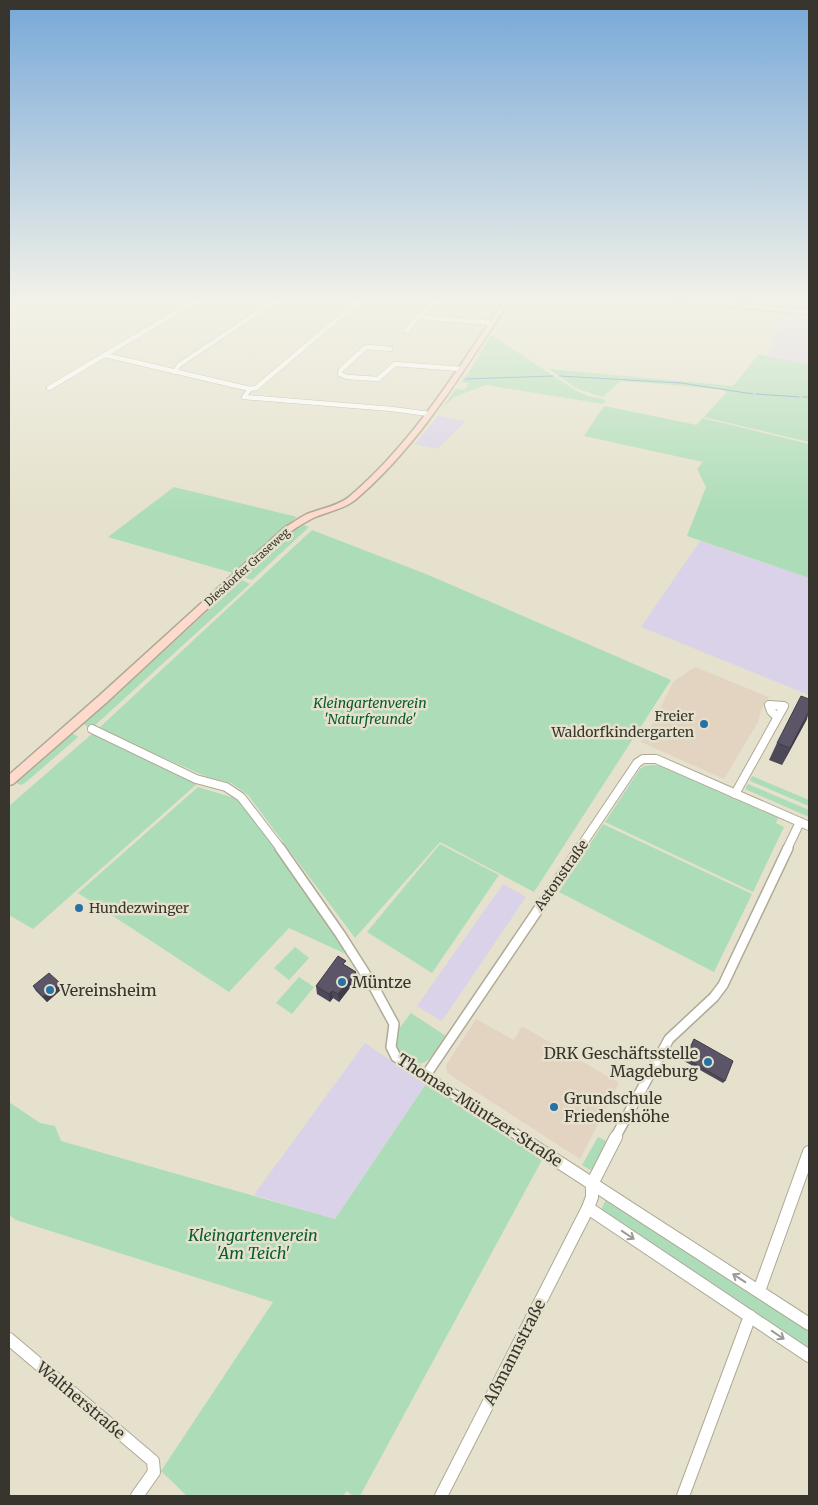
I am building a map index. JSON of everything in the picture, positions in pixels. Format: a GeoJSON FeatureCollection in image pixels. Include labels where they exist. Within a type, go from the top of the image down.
{"type":"FeatureCollection","features":[{"type":"Feature","properties":{"kind":"main road","name":"Diesdorfer Graseweg"},"geometry":{"type":"LineString","coordinates":[[9,781],[116,688],[287,530],[304,519],[343,503],[359,492],[411,438],[461,369]]}},
{"type":"Feature","properties":{"kind":"street"},"geometry":{"type":"LineString","coordinates":[[49,388],[80,369]]}},
{"type":"Feature","properties":{"kind":"street"},"geometry":{"type":"LineString","coordinates":[[164,369],[250,389],[256,388],[278,369]]}},
{"type":"Feature","properties":{"kind":"street"},"geometry":{"type":"LineString","coordinates":[[342,369],[340,374],[347,377],[378,379],[387,369]]}},
{"type":"Feature","properties":{"kind":"street"},"geometry":{"type":"LineString","coordinates":[[250,389],[244,397],[392,409],[430,414]]}},
{"type":"Feature","properties":{"kind":"street"},"geometry":{"type":"LineString","coordinates":[[735,794],[776,717]]}},
{"type":"Feature","properties":{"kind":"street","name":"Thomas-Müntzer-Straße"},"geometry":{"type":"LineString","coordinates":[[92,730],[196,779],[226,787],[241,797],[266,828],[340,934],[379,995],[394,1024],[391,1043],[393,1053],[400,1060],[809,1324]]}},
{"type":"Feature","properties":{"kind":"street","name":"Astonstraße"},"geometry":{"type":"LineString","coordinates":[[426,1075],[637,762],[656,759],[805,824]]}},
{"type":"Feature","properties":{"kind":"street","name":"Aßmannstraße"},"geometry":{"type":"LineString","coordinates":[[441,1496],[588,1208],[592,1196],[592,1184],[640,1090],[669,1039],[714,997],[723,985],[805,824]]}},
{"type":"Feature","properties":{"kind":"street"},"geometry":{"type":"LineString","coordinates":[[759,1291],[809,1152]]}},
{"type":"Feature","properties":{"kind":"street"},"geometry":{"type":"LineString","coordinates":[[588,1208],[809,1356]]}},
{"type":"Feature","properties":{"kind":"street"},"geometry":{"type":"LineString","coordinates":[[683,1496],[750,1316]]}},
{"type":"Feature","properties":{"kind":"street","name":"Waltherstraße"},"geometry":{"type":"LineString","coordinates":[[9,1339],[153,1461],[154,1472],[137,1496]]}},
{"type":"Feature","properties":{"kind":"shaded area"},"geometry":{"type":"Polygon","coordinates":[[[438,416],[466,421],[437,449],[415,444],[438,416]]]}},
{"type":"Feature","properties":{"kind":"shaded area"},"geometry":{"type":"Polygon","coordinates":[[[700,541],[809,578],[809,695],[641,627],[700,541]]]}},
{"type":"Feature","properties":{"kind":"shaded area","name":"Freier Waldorfkindergarten"},"geometry":{"type":"Polygon","coordinates":[[[695,667],[769,697],[762,708],[758,722],[724,779],[641,742],[674,681],[695,667]]]}},
{"type":"Feature","properties":{"kind":"shaded area"},"geometry":{"type":"Polygon","coordinates":[[[503,884],[526,897],[442,1021],[417,1006],[503,884]]]}},
{"type":"Feature","properties":{"kind":"shaded area","name":"Grundschule Friedenshöhe"},"geometry":{"type":"Polygon","coordinates":[[[476,1019],[514,1040],[522,1026],[619,1083],[580,1159],[447,1073],[446,1065],[476,1019]]]}},
{"type":"Feature","properties":{"kind":"shaded area"},"geometry":{"type":"Polygon","coordinates":[[[365,1043],[426,1084],[335,1219],[254,1195],[365,1043]]]}},
{"type":"Feature","properties":{"kind":"green space"},"geometry":{"type":"Polygon","coordinates":[[[470,369],[543,369],[575,390],[588,396],[606,400],[603,404],[486,385],[454,397],[443,407],[456,389],[464,390],[469,383],[461,382],[470,369]]]}},
{"type":"Feature","properties":{"kind":"green space"},"geometry":{"type":"Polygon","coordinates":[[[549,369],[552,369],[733,386],[747,369],[809,369],[809,442],[704,417],[727,392],[720,389],[621,381],[602,397],[576,388],[549,369]]]}},
{"type":"Feature","properties":{"kind":"green space"},"geometry":{"type":"Polygon","coordinates":[[[604,406],[697,425],[702,418],[809,444],[809,578],[687,536],[706,487],[697,469],[703,462],[584,436],[604,406]]]}},
{"type":"Feature","properties":{"kind":"green space"},"geometry":{"type":"Polygon","coordinates":[[[174,487],[297,517],[233,573],[108,537],[174,487]]]}},
{"type":"Feature","properties":{"kind":"green space"},"geometry":{"type":"Polygon","coordinates":[[[301,524],[309,527],[252,580],[243,577],[301,524]]]}},
{"type":"Feature","properties":{"kind":"green space","name":"Kleingartenverein 'Naturfreunde'"},"geometry":{"type":"Polygon","coordinates":[[[312,530],[426,574],[671,680],[534,892],[440,842],[355,938],[248,795],[231,783],[207,777],[98,729],[312,530]]]}},
{"type":"Feature","properties":{"kind":"green space"},"geometry":{"type":"Polygon","coordinates":[[[242,580],[250,584],[92,728],[84,724],[86,722],[242,580]]]}},
{"type":"Feature","properties":{"kind":"green space"},"geometry":{"type":"Polygon","coordinates":[[[72,733],[78,737],[25,783],[21,785],[16,783],[72,733]]]}},
{"type":"Feature","properties":{"kind":"green space"},"geometry":{"type":"Polygon","coordinates":[[[93,733],[198,783],[33,929],[9,915],[9,806],[93,733]]]}},
{"type":"Feature","properties":{"kind":"green space"},"geometry":{"type":"Polygon","coordinates":[[[644,766],[661,766],[778,818],[776,823],[784,827],[753,892],[605,822],[640,769],[644,766]]]}},
{"type":"Feature","properties":{"kind":"green space"},"geometry":{"type":"Polygon","coordinates":[[[752,776],[809,800],[809,806],[750,781],[752,776]]]}},
{"type":"Feature","properties":{"kind":"green space"},"geometry":{"type":"Polygon","coordinates":[[[748,784],[809,810],[809,817],[745,789],[748,784]]]}},
{"type":"Feature","properties":{"kind":"green space"},"geometry":{"type":"Polygon","coordinates":[[[198,787],[231,797],[234,795],[261,828],[348,955],[289,928],[229,992],[78,893],[198,787]]]}},
{"type":"Feature","properties":{"kind":"green space"},"geometry":{"type":"Polygon","coordinates":[[[603,824],[752,894],[714,972],[559,892],[603,824]]]}},
{"type":"Feature","properties":{"kind":"green space"},"geometry":{"type":"Polygon","coordinates":[[[440,844],[499,875],[432,973],[367,932],[440,844]]]}},
{"type":"Feature","properties":{"kind":"green space"},"geometry":{"type":"Polygon","coordinates":[[[295,947],[309,958],[289,980],[274,968],[295,947]]]}},
{"type":"Feature","properties":{"kind":"green space"},"geometry":{"type":"Polygon","coordinates":[[[299,977],[314,987],[292,1014],[276,1003],[299,977]]]}},
{"type":"Feature","properties":{"kind":"green space"},"geometry":{"type":"Polygon","coordinates":[[[411,1013],[446,1036],[430,1058],[418,1064],[404,1057],[395,1048],[395,1034],[411,1013]]]}},
{"type":"Feature","properties":{"kind":"green space","name":"Kleingartenverein 'Am Teich'"},"geometry":{"type":"Polygon","coordinates":[[[426,1084],[542,1160],[360,1496],[353,1496],[347,1491],[343,1496],[187,1496],[161,1471],[273,1302],[16,1220],[9,1215],[9,1102],[40,1123],[55,1126],[61,1141],[335,1219],[426,1084]]]}},
{"type":"Feature","properties":{"kind":"green space"},"geometry":{"type":"Polygon","coordinates":[[[598,1137],[608,1142],[594,1168],[590,1170],[582,1165],[598,1137]]]}},
{"type":"Feature","properties":{"kind":"green space"},"geometry":{"type":"Polygon","coordinates":[[[607,1197],[809,1330],[809,1350],[600,1212],[607,1197]]]}},
{"type":"Feature","properties":{"kind":"building"},"geometry":{"type":"Polygon","coordinates":[[[801,696],[809,699],[809,711],[790,748],[777,743],[801,696]]]}},
{"type":"Feature","properties":{"kind":"building","name":"Müntze"},"geometry":{"type":"Polygon","coordinates":[[[338,956],[346,961],[343,964],[356,972],[338,994],[332,991],[329,994],[316,986],[338,956]]]}},
{"type":"Feature","properties":{"kind":"building"},"geometry":{"type":"Polygon","coordinates":[[[49,973],[60,983],[43,997],[33,986],[49,973]]]}},
{"type":"Feature","properties":{"kind":"building","name":"DRK Geschäftsstelle Magdeburg"},"geometry":{"type":"Polygon","coordinates":[[[694,1039],[733,1061],[725,1081],[685,1058],[694,1039]]]}},
{"type":"Feature","properties":{"kind":"waterway"},"geometry":{"type":"LineString","coordinates":[[466,379],[553,376]]}},
{"type":"Feature","properties":{"kind":"waterway"},"geometry":{"type":"LineString","coordinates":[[559,376],[681,383],[753,394]]}},
{"type":"Feature","properties":{"kind":"waterway"},"geometry":{"type":"LineString","coordinates":[[756,394],[799,397]]}},
{"type":"Feature","properties":{"kind":"waterway"},"geometry":{"type":"LineString","coordinates":[[803,397],[809,397]]}},
{"type":"Feature","properties":{"kind":"place","name":"Freier Waldorfkindergarten"},"geometry":{"type":"Point","coordinates":[704,724]}},
{"type":"Feature","properties":{"kind":"place","name":"Hundezwinger"},"geometry":{"type":"Point","coordinates":[79,908]}},
{"type":"Feature","properties":{"kind":"place","name":"Müntze"},"geometry":{"type":"Point","coordinates":[342,982]}},
{"type":"Feature","properties":{"kind":"place","name":"Vereinsheim"},"geometry":{"type":"Point","coordinates":[50,990]}},
{"type":"Feature","properties":{"kind":"place","name":"DRK Geschäftsstelle Magdeburg"},"geometry":{"type":"Point","coordinates":[708,1062]}},
{"type":"Feature","properties":{"kind":"place","name":"Grundschule Friedenshöhe"},"geometry":{"type":"Point","coordinates":[554,1107]}}]}
